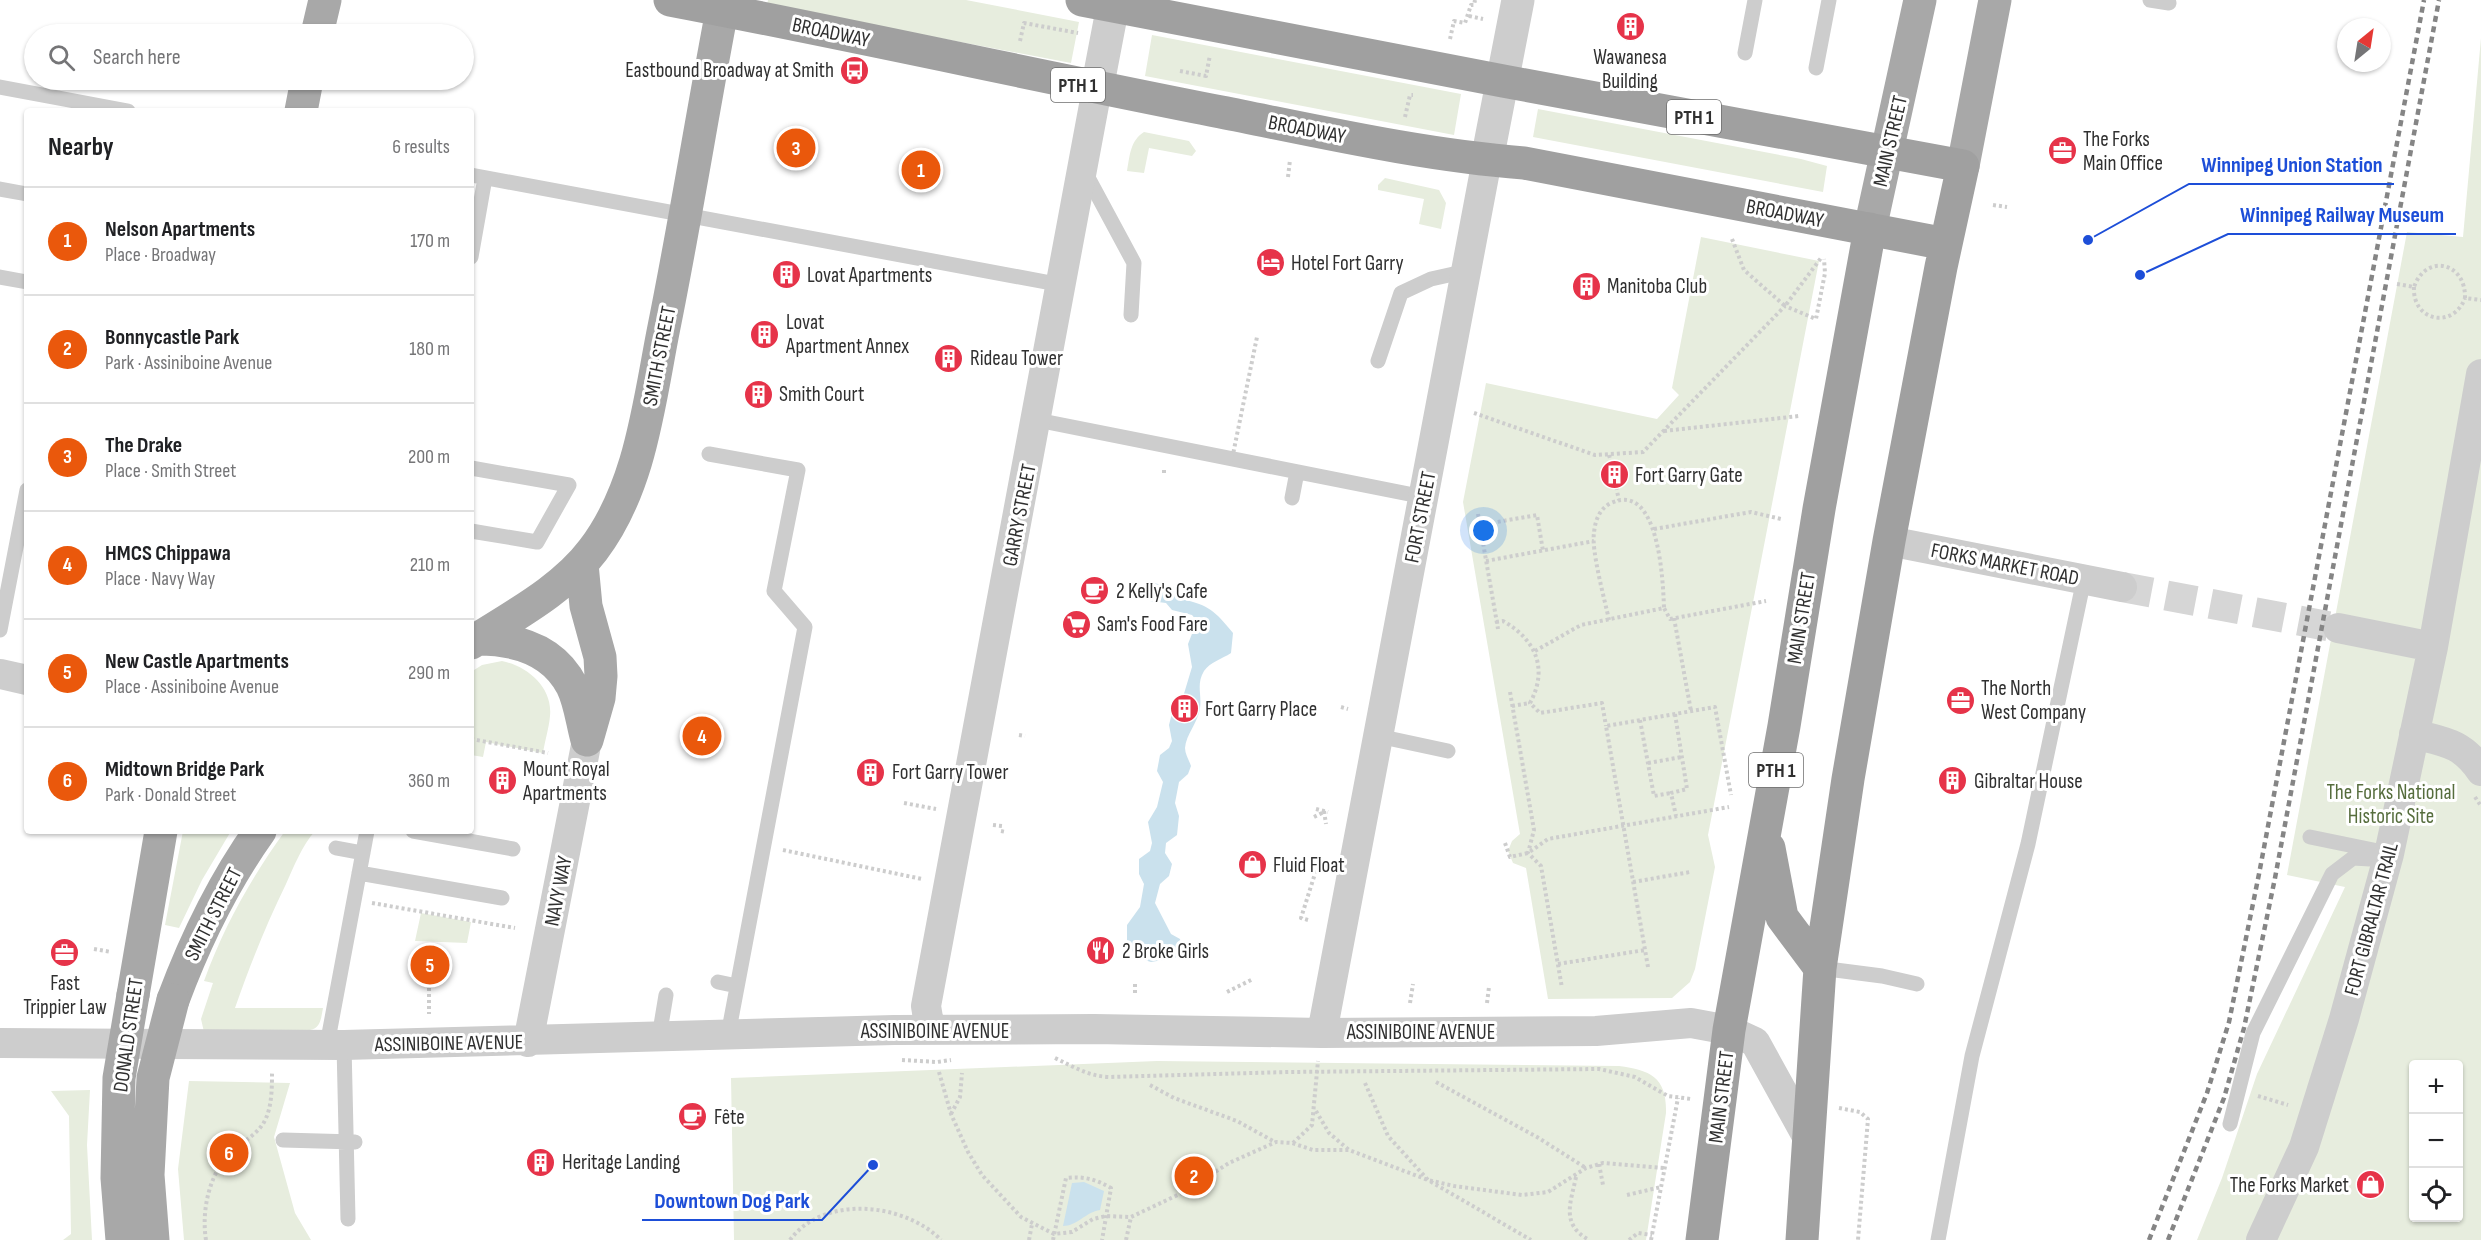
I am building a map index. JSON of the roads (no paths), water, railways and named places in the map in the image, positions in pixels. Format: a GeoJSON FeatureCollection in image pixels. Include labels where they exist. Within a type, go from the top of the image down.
{"type":"FeatureCollection","features":[{"type":"Feature","properties":{"kind":"highway","name":"BROADWAY"},"geometry":{"type":"LineString","coordinates":[[670,0],[723,5],[1097,89],[1412,150],[1524,163],[1946,244]]}},
{"type":"Feature","properties":{"kind":"highway","name":"PTH 1"},"geometry":{"type":"LineString","coordinates":[[1103,2],[1503,81],[1963,166]]}},
{"type":"Feature","properties":{"kind":"highway"},"geometry":{"type":"LineString","coordinates":[[1802,1240],[1820,968],[1848,779],[1889,542],[1963,166]]}},
{"type":"Feature","properties":{"kind":"highway","name":"MAIN STREET"},"geometry":{"type":"LineString","coordinates":[[1702,1240],[1730,1030],[1819,509],[1870,229]]}},
{"type":"Feature","properties":{"kind":"highway"},"geometry":{"type":"LineString","coordinates":[[1765,829],[1782,917],[1820,968]]}},
{"type":"Feature","properties":{"kind":"main road"},"geometry":{"type":"LineString","coordinates":[[319,24],[325,0]]}},
{"type":"Feature","properties":{"kind":"main road","name":"MAIN STREET"},"geometry":{"type":"LineString","coordinates":[[1870,229],[1920,0]]}},
{"type":"Feature","properties":{"kind":"main road"},"geometry":{"type":"LineString","coordinates":[[1963,166],[1995,0]]}},
{"type":"Feature","properties":{"kind":"main road","name":"SMITH STREET"},"geometry":{"type":"LineString","coordinates":[[475,641],[552,589],[582,564],[606,531],[630,480],[645,425],[687,214],[723,5]]}},
{"type":"Feature","properties":{"kind":"main road"},"geometry":{"type":"LineString","coordinates":[[302,108],[305,90]]}},
{"type":"Feature","properties":{"kind":"main road"},"geometry":{"type":"LineString","coordinates":[[582,564],[586,606],[600,657],[601,676],[599,698],[587,740]]}},
{"type":"Feature","properties":{"kind":"main road"},"geometry":{"type":"LineString","coordinates":[[475,641],[514,641],[546,656],[572,686],[587,740]]}},
{"type":"Feature","properties":{"kind":"main road","name":"DONALD STREET"},"geometry":{"type":"LineString","coordinates":[[122,1240],[117,1178],[119,1078],[160,834]]}},
{"type":"Feature","properties":{"kind":"main road","name":"SMITH STREET"},"geometry":{"type":"LineString","coordinates":[[172,1000],[190,954],[213,909],[240,860],[258,834]]}},
{"type":"Feature","properties":{"kind":"main road","name":"DONALD STREET"},"geometry":{"type":"LineString","coordinates":[[153,1240],[148,1175],[153,1078],[172,1000]]}},
{"type":"Feature","properties":{"kind":"street","name":"FORT STREET"},"geometry":{"type":"LineString","coordinates":[[1322,1033],[1518,0]]}},
{"type":"Feature","properties":{"kind":"street","name":"GARRY STREET"},"geometry":{"type":"LineString","coordinates":[[930,1030],[926,1006],[1097,89],[1103,2]]}},
{"type":"Feature","properties":{"kind":"street","name":"FORT GIBRALTAR TRAIL"},"geometry":{"type":"LineString","coordinates":[[2261,1240],[2304,1147],[2344,1019],[2388,857],[2433,647],[2481,374]]}},
{"type":"Feature","properties":{"kind":"street","name":"FORKS MARKET ROAD"},"geometry":{"type":"LineString","coordinates":[[1889,542],[2122,587]]}},
{"type":"Feature","properties":{"kind":"street"},"geometry":{"type":"LineString","coordinates":[[2338,628],[2433,647]]}},
{"type":"Feature","properties":{"kind":"street"},"geometry":{"type":"LineString","coordinates":[[0,674],[24,679]]}},
{"type":"Feature","properties":{"kind":"street"},"geometry":{"type":"LineString","coordinates":[[2414,734],[2454,745],[2467,753],[2481,771]]}},
{"type":"Feature","properties":{"kind":"street","name":"NAVY WAY"},"geometry":{"type":"LineString","coordinates":[[528,1042],[587,740]]}},
{"type":"Feature","properties":{"kind":"street","name":"ASSINIBOINE AVENUE"},"geometry":{"type":"LineString","coordinates":[[0,1043],[272,1046],[528,1042],[930,1030],[1094,1029],[1322,1033],[1596,1031],[1691,1023],[1730,1030],[1755,1042],[1809,1140]]}},
{"type":"Feature","properties":{"kind":"lane"},"geometry":{"type":"LineString","coordinates":[[1745,53],[1755,0]]}},
{"type":"Feature","properties":{"kind":"lane"},"geometry":{"type":"LineString","coordinates":[[1816,68],[1829,0]]}},
{"type":"Feature","properties":{"kind":"lane"},"geometry":{"type":"LineString","coordinates":[[2150,0],[2169,3]]}},
{"type":"Feature","properties":{"kind":"lane"},"geometry":{"type":"LineString","coordinates":[[0,87],[96,108]]}},
{"type":"Feature","properties":{"kind":"lane"},"geometry":{"type":"LineString","coordinates":[[1082,167],[1134,263],[1131,315]]}},
{"type":"Feature","properties":{"kind":"lane"},"geometry":{"type":"LineString","coordinates":[[474,223],[478,177],[1062,285]]}},
{"type":"Feature","properties":{"kind":"lane"},"geometry":{"type":"LineString","coordinates":[[0,189],[24,193]]}},
{"type":"Feature","properties":{"kind":"lane"},"geometry":{"type":"LineString","coordinates":[[1378,361],[1401,293],[1431,279],[1467,271]]}},
{"type":"Feature","properties":{"kind":"lane"},"geometry":{"type":"LineString","coordinates":[[0,277],[24,281]]}},
{"type":"Feature","properties":{"kind":"lane"},"geometry":{"type":"LineString","coordinates":[[1037,420],[1424,497]]}},
{"type":"Feature","properties":{"kind":"lane"},"geometry":{"type":"LineString","coordinates":[[710,454],[798,470],[774,591],[805,627],[728,1035]]}},
{"type":"Feature","properties":{"kind":"lane"},"geometry":{"type":"LineString","coordinates":[[474,468],[569,484],[537,542],[474,532]]}},
{"type":"Feature","properties":{"kind":"lane"},"geometry":{"type":"LineString","coordinates":[[1292,498],[1297,472]]}},
{"type":"Feature","properties":{"kind":"lane"},"geometry":{"type":"LineString","coordinates":[[0,630],[24,506]]}},
{"type":"Feature","properties":{"kind":"lane"},"geometry":{"type":"LineString","coordinates":[[1938,1240],[1972,1056],[2028,844],[2084,579]]}},
{"type":"Feature","properties":{"kind":"lane"},"geometry":{"type":"LineString","coordinates":[[1378,736],[1448,751]]}},
{"type":"Feature","properties":{"kind":"lane"},"geometry":{"type":"LineString","coordinates":[[348,1219],[352,1181],[351,1142],[336,1045],[354,900],[366,834]]}},
{"type":"Feature","properties":{"kind":"lane"},"geometry":{"type":"LineString","coordinates":[[430,834],[513,849]]}},
{"type":"Feature","properties":{"kind":"lane"},"geometry":{"type":"LineString","coordinates":[[2310,837],[2388,857]]}},
{"type":"Feature","properties":{"kind":"lane"},"geometry":{"type":"LineString","coordinates":[[336,848],[363,853]]}},
{"type":"Feature","properties":{"kind":"lane"},"geometry":{"type":"LineString","coordinates":[[2230,1124],[2253,1033],[2332,874],[2353,858],[2388,857]]}},
{"type":"Feature","properties":{"kind":"lane"},"geometry":{"type":"LineString","coordinates":[[359,873],[502,898]]}},
{"type":"Feature","properties":{"kind":"lane"},"geometry":{"type":"LineString","coordinates":[[1820,968],[1882,976],[1917,984]]}},
{"type":"Feature","properties":{"kind":"lane"},"geometry":{"type":"LineString","coordinates":[[718,982],[737,986]]}},
{"type":"Feature","properties":{"kind":"lane"},"geometry":{"type":"LineString","coordinates":[[658,1037],[666,995]]}},
{"type":"Feature","properties":{"kind":"lane"},"geometry":{"type":"LineString","coordinates":[[283,1140],[351,1142]]}},
{"type":"Feature","properties":{"kind":"water"},"geometry":{"type":"Polygon","coordinates":[[[1153,583],[1174,587],[1181,599],[1211,610],[1233,633],[1231,653],[1209,665],[1202,676],[1199,713],[1187,738],[1185,748],[1191,766],[1188,774],[1179,782],[1175,803],[1179,816],[1177,835],[1166,843],[1165,853],[1172,864],[1169,876],[1160,884],[1155,903],[1171,934],[1180,939],[1182,949],[1175,958],[1151,962],[1134,954],[1127,942],[1127,925],[1140,907],[1144,884],[1139,874],[1139,859],[1150,851],[1152,843],[1148,822],[1157,807],[1163,782],[1157,771],[1160,755],[1169,748],[1172,741],[1169,725],[1183,697],[1192,667],[1188,644],[1197,621],[1192,615],[1172,610],[1166,603],[1150,601],[1153,583]]]}},
{"type":"Feature","properties":{"kind":"water"},"geometry":{"type":"Polygon","coordinates":[[[1084,1182],[1104,1191],[1100,1210],[1090,1213],[1073,1224],[1063,1226],[1072,1183],[1084,1182]]]}},
{"type":"Feature","properties":{"kind":"tunnel"},"geometry":{"type":"LineString","coordinates":[[2122,587],[2338,628]]}},
{"type":"Feature","properties":{"kind":"railway"},"geometry":{"type":"LineString","coordinates":[[2149,1240],[2207,1093],[2229,1022],[2424,0]]}},
{"type":"Feature","properties":{"kind":"railway"},"geometry":{"type":"LineString","coordinates":[[2168,1240],[2224,1098],[2244,1028],[2275,878],[2439,0]]}},
{"type":"Feature","properties":{"kind":"place","name":"Wawanesa Building"},"geometry":{"type":"Point","coordinates":[1630,26]}},
{"type":"Feature","properties":{"kind":"place","name":"Eastbound Broadway at Smith"},"geometry":{"type":"Point","coordinates":[855,70]}},
{"type":"Feature","properties":{"kind":"place","name":"The Drake"},"geometry":{"type":"Point","coordinates":[796,148]}},
{"type":"Feature","properties":{"kind":"place","name":"The Forks Main Office"},"geometry":{"type":"Point","coordinates":[2062,151]}},
{"type":"Feature","properties":{"kind":"place","name":"Nelson Apartments"},"geometry":{"type":"Point","coordinates":[921,170]}},
{"type":"Feature","properties":{"kind":"place","name":"Winnipeg Union Station"},"geometry":{"type":"Point","coordinates":[2088,240]}},
{"type":"Feature","properties":{"kind":"place","name":"Hotel Fort Garry"},"geometry":{"type":"Point","coordinates":[1270,263]}},
{"type":"Feature","properties":{"kind":"place","name":"Lovat Apartments"},"geometry":{"type":"Point","coordinates":[786,275]}},
{"type":"Feature","properties":{"kind":"place","name":"Winnipeg Railway Museum"},"geometry":{"type":"Point","coordinates":[2140,275]}},
{"type":"Feature","properties":{"kind":"place","name":"Manitoba Club"},"geometry":{"type":"Point","coordinates":[1586,286]}},
{"type":"Feature","properties":{"kind":"place","name":"Lovat Apartment Annex"},"geometry":{"type":"Point","coordinates":[765,334]}},
{"type":"Feature","properties":{"kind":"place","name":"Rideau Tower"},"geometry":{"type":"Point","coordinates":[949,358]}},
{"type":"Feature","properties":{"kind":"place","name":"Smith Court"},"geometry":{"type":"Point","coordinates":[758,394]}},
{"type":"Feature","properties":{"kind":"place","name":"Fort Garry Gate"},"geometry":{"type":"Point","coordinates":[1614,475]}},
{"type":"Feature","properties":{"kind":"place","name":"2 Kelly's Cafe"},"geometry":{"type":"Point","coordinates":[1095,591]}},
{"type":"Feature","properties":{"kind":"place","name":"Sam's Food Fare"},"geometry":{"type":"Point","coordinates":[1076,624]}},
{"type":"Feature","properties":{"kind":"place","name":"The North West Company"},"geometry":{"type":"Point","coordinates":[1960,700]}},
{"type":"Feature","properties":{"kind":"place","name":"Fort Garry Place"},"geometry":{"type":"Point","coordinates":[1184,709]}},
{"type":"Feature","properties":{"kind":"place","name":"HMCS Chippawa"},"geometry":{"type":"Point","coordinates":[702,736]}},
{"type":"Feature","properties":{"kind":"place","name":"Fort Garry Tower"},"geometry":{"type":"Point","coordinates":[871,772]}},
{"type":"Feature","properties":{"kind":"place","name":"Mount Royal Apartments"},"geometry":{"type":"Point","coordinates":[502,781]}},
{"type":"Feature","properties":{"kind":"place","name":"Gibraltar House"},"geometry":{"type":"Point","coordinates":[1953,781]}},
{"type":"Feature","properties":{"kind":"place","name":"Fluid Float"},"geometry":{"type":"Point","coordinates":[1252,865]}},
{"type":"Feature","properties":{"kind":"place","name":"2 Broke Girls"},"geometry":{"type":"Point","coordinates":[1101,951]}},
{"type":"Feature","properties":{"kind":"place","name":"Fast Trippier Law"},"geometry":{"type":"Point","coordinates":[65,952]}},
{"type":"Feature","properties":{"kind":"place","name":"New Castle Apartments"},"geometry":{"type":"Point","coordinates":[430,965]}},
{"type":"Feature","properties":{"kind":"place","name":"Fête"},"geometry":{"type":"Point","coordinates":[693,1117]}},
{"type":"Feature","properties":{"kind":"place","name":"Midtown Bridge Park"},"geometry":{"type":"Point","coordinates":[229,1153]}},
{"type":"Feature","properties":{"kind":"place","name":"Heritage Landing"},"geometry":{"type":"Point","coordinates":[541,1162]}},
{"type":"Feature","properties":{"kind":"place","name":"Downtown Dog Park"},"geometry":{"type":"Point","coordinates":[873,1165]}},
{"type":"Feature","properties":{"kind":"place","name":"Bonnycastle Park"},"geometry":{"type":"Point","coordinates":[1194,1176]}},
{"type":"Feature","properties":{"kind":"place","name":"The Forks Market"},"geometry":{"type":"Point","coordinates":[2370,1185]}},
{"type":"Feature","properties":{"kind":"park label","name":"The Forks National Historic Site"},"geometry":{"type":"Point","coordinates":[2391,804]}}]}
